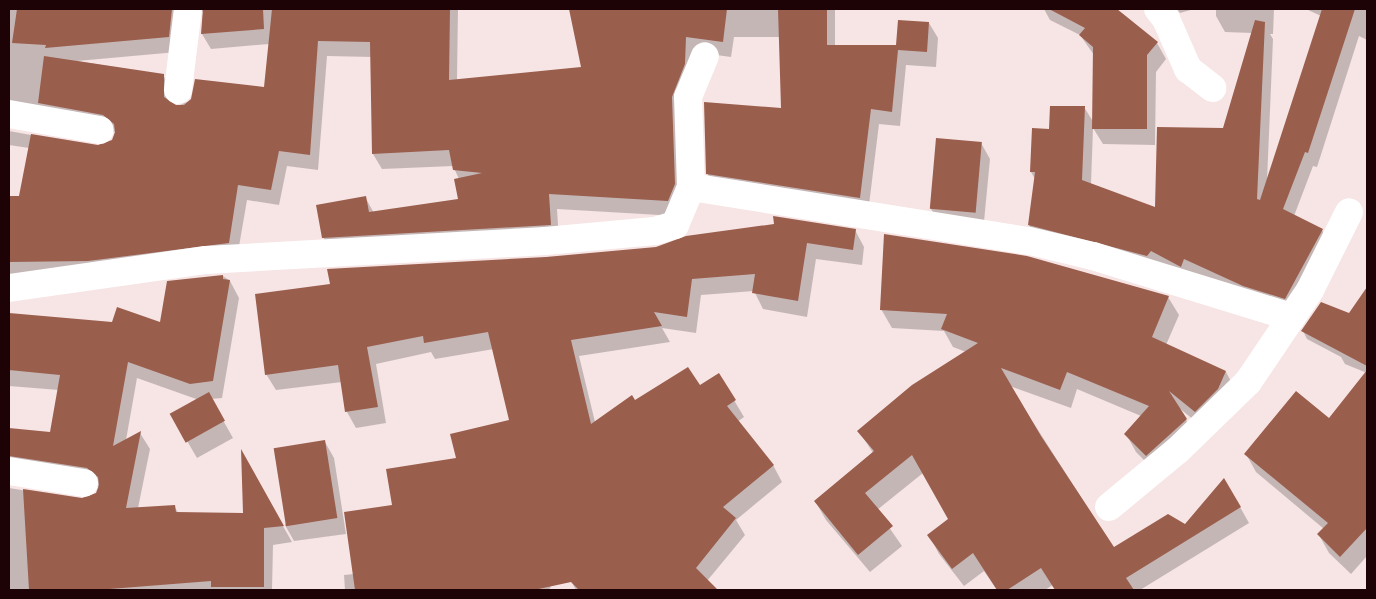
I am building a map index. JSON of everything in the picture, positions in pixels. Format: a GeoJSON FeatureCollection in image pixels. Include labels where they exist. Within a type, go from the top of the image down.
{"type":"FeatureCollection","features":[{"type":"Feature","properties":{"kind":"street"},"geometry":{"type":"LineString","coordinates":[[178,90],[188,9]]}},
{"type":"Feature","properties":{"kind":"street"},"geometry":{"type":"LineString","coordinates":[[1158,9],[1166,19],[1188,69],[1212,88]]}},
{"type":"Feature","properties":{"kind":"street"},"geometry":{"type":"LineString","coordinates":[[9,288],[206,260],[545,241],[655,231],[675,225],[691,187],[688,97],[705,56]]}},
{"type":"Feature","properties":{"kind":"street"},"geometry":{"type":"LineString","coordinates":[[9,114],[100,130]]}},
{"type":"Feature","properties":{"kind":"street"},"geometry":{"type":"LineString","coordinates":[[691,187],[1030,241],[1093,256],[1291,317]]}},
{"type":"Feature","properties":{"kind":"street"},"geometry":{"type":"LineString","coordinates":[[1109,507],[1178,450],[1248,382],[1310,290],[1349,212]]}},
{"type":"Feature","properties":{"kind":"street"},"geometry":{"type":"LineString","coordinates":[[9,471],[84,483]]}},
{"type":"Feature","properties":{"kind":"building"},"geometry":{"type":"Polygon","coordinates":[[[17,9],[172,9],[169,37],[45,48],[46,45],[12,43],[17,9]]]}},
{"type":"Feature","properties":{"kind":"building"},"geometry":{"type":"Polygon","coordinates":[[[203,9],[263,9],[264,29],[201,34],[203,9]]]}},
{"type":"Feature","properties":{"kind":"building"},"geometry":{"type":"Polygon","coordinates":[[[272,9],[450,9],[449,80],[581,67],[569,9],[727,9],[723,42],[686,37],[685,64],[672,97],[675,184],[668,201],[549,194],[551,225],[322,238],[316,205],[366,196],[369,212],[458,199],[454,179],[482,173],[453,170],[449,150],[372,154],[370,42],[318,41],[310,155],[279,151],[271,190],[238,185],[229,243],[88,261],[9,262],[9,196],[19,196],[31,134],[98,145],[112,140],[115,132],[114,124],[103,115],[38,103],[44,56],[164,74],[164,97],[176,105],[184,105],[191,99],[195,79],[264,87],[272,9]]]}},
{"type":"Feature","properties":{"kind":"building"},"geometry":{"type":"Polygon","coordinates":[[[778,9],[827,9],[827,45],[896,45],[898,20],[929,22],[927,52],[898,50],[892,112],[871,109],[860,198],[706,174],[704,102],[781,108],[778,9]]]}},
{"type":"Feature","properties":{"kind":"building"},"geometry":{"type":"Polygon","coordinates":[[[1049,9],[1117,9],[1158,42],[1147,55],[1147,129],[1092,129],[1093,47],[1079,35],[1085,28],[1049,9]]]}},
{"type":"Feature","properties":{"kind":"building"},"geometry":{"type":"Polygon","coordinates":[[[1322,9],[1355,9],[1308,153],[1305,152],[1283,209],[1323,229],[1285,299],[1243,286],[1184,259],[1181,267],[1151,251],[1147,256],[1028,225],[1035,172],[1030,172],[1032,128],[1049,129],[1050,106],[1085,106],[1082,180],[1155,207],[1157,127],[1223,128],[1255,20],[1265,22],[1257,199],[1260,200],[1322,9]]]}},
{"type":"Feature","properties":{"kind":"building"},"geometry":{"type":"Polygon","coordinates":[[[936,138],[982,142],[976,213],[930,209],[936,138]]]}},
{"type":"Feature","properties":{"kind":"building"},"geometry":{"type":"Polygon","coordinates":[[[773,216],[856,229],[853,250],[807,243],[798,301],[752,293],[755,274],[692,279],[687,317],[654,312],[662,326],[571,340],[591,424],[632,395],[635,400],[688,367],[700,385],[719,373],[736,400],[727,406],[774,465],[723,507],[736,518],[696,568],[718,590],[579,590],[571,582],[534,590],[355,590],[344,512],[392,505],[386,469],[456,458],[450,434],[509,420],[488,332],[424,343],[423,336],[367,347],[378,407],[345,412],[338,365],[265,375],[255,294],[330,284],[327,269],[546,257],[656,247],[686,236],[774,224],[773,216]]]}},
{"type":"Feature","properties":{"kind":"building"},"geometry":{"type":"Polygon","coordinates":[[[884,234],[1027,256],[1169,296],[1152,337],[1226,371],[1218,389],[1195,412],[1169,391],[1187,419],[1146,456],[1124,434],[1149,406],[1067,372],[1060,390],[1001,368],[1041,436],[1114,547],[1168,514],[1185,524],[1224,478],[1241,507],[1126,578],[1134,590],[1055,590],[1041,568],[1007,590],[997,590],[973,553],[952,569],[927,535],[948,519],[912,455],[865,493],[893,526],[858,555],[814,501],[874,451],[857,431],[912,385],[978,343],[941,329],[947,314],[880,310],[884,234]]]}},
{"type":"Feature","properties":{"kind":"building"},"geometry":{"type":"Polygon","coordinates":[[[223,275],[223,279],[230,280],[213,381],[190,384],[128,362],[113,446],[141,431],[126,508],[175,505],[176,512],[243,513],[241,449],[284,526],[264,528],[264,587],[211,587],[211,581],[97,590],[29,590],[23,489],[82,498],[96,493],[99,485],[98,477],[87,468],[9,456],[9,428],[50,432],[60,375],[9,370],[9,313],[112,322],[117,307],[160,322],[167,281],[223,275]]]}},
{"type":"Feature","properties":{"kind":"building"},"geometry":{"type":"Polygon","coordinates":[[[1367,287],[1367,366],[1301,331],[1321,302],[1349,313],[1367,287]]]}},
{"type":"Feature","properties":{"kind":"building"},"geometry":{"type":"Polygon","coordinates":[[[1367,370],[1367,528],[1340,557],[1317,534],[1328,523],[1244,454],[1296,391],[1329,418],[1367,370]]]}},
{"type":"Feature","properties":{"kind":"building"},"geometry":{"type":"Polygon","coordinates":[[[209,392],[225,421],[186,443],[170,414],[209,392]]]}},
{"type":"Feature","properties":{"kind":"building"},"geometry":{"type":"Polygon","coordinates":[[[325,440],[337,518],[286,526],[274,448],[325,440]]]}}]}
